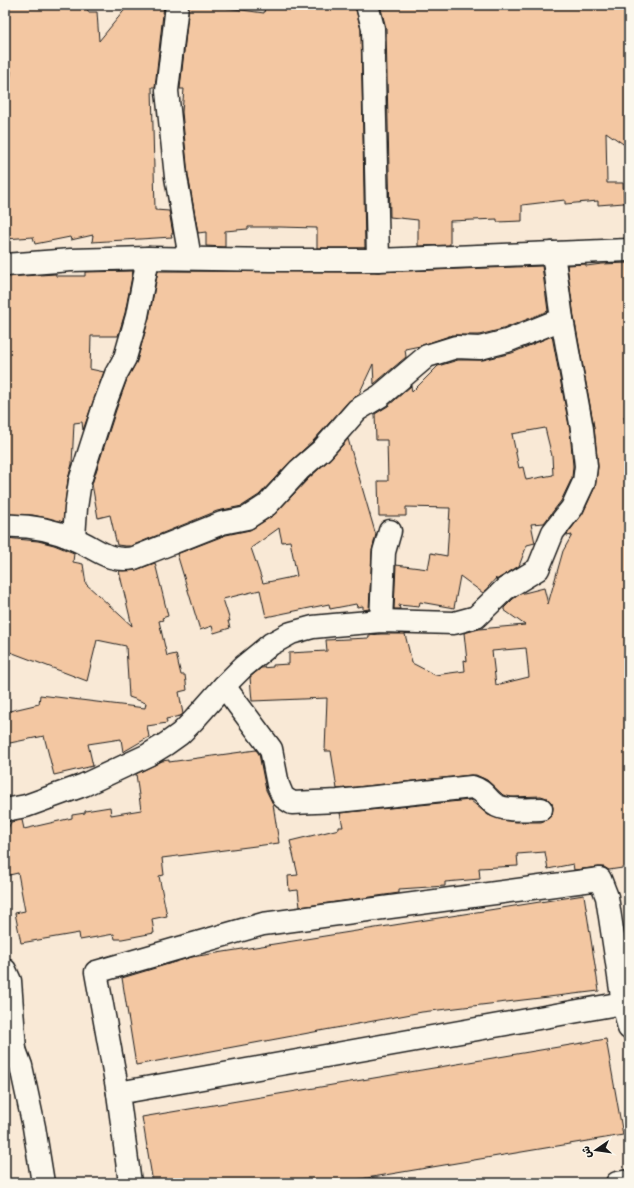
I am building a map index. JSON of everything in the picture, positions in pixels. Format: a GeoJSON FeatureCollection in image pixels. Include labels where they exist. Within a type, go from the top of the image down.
{"type":"FeatureCollection","features":[{"type":"Feature","properties":{"kind":"street"},"geometry":{"type":"LineString","coordinates":[[177,5],[167,91],[176,177],[190,258]]}},
{"type":"Feature","properties":{"kind":"street"},"geometry":{"type":"LineString","coordinates":[[367,5],[373,28],[374,50],[374,134],[378,260]]}},
{"type":"Feature","properties":{"kind":"street"},"geometry":{"type":"LineString","coordinates":[[5,265],[71,260],[148,258],[378,260],[629,250]]}},
{"type":"Feature","properties":{"kind":"street"},"geometry":{"type":"LineString","coordinates":[[5,810],[26,806],[49,799],[84,785],[148,755],[180,734],[224,686],[258,653],[291,633],[313,626],[381,621],[454,623],[476,618],[505,589],[538,569],[553,532],[572,508],[584,482],[586,470],[582,429],[562,319],[553,253]]}},
{"type":"Feature","properties":{"kind":"street"},"geometry":{"type":"LineString","coordinates":[[74,538],[80,480],[104,406],[116,374],[125,358],[137,316],[148,258]]}},
{"type":"Feature","properties":{"kind":"street"},"geometry":{"type":"LineString","coordinates":[[5,526],[43,530],[74,538],[112,558],[123,560],[134,558],[222,523],[247,518],[267,505],[299,470],[322,450],[357,410],[380,396],[427,356],[456,347],[480,348],[507,341],[562,319]]}},
{"type":"Feature","properties":{"kind":"street"},"geometry":{"type":"LineString","coordinates":[[381,621],[384,552],[390,531]]}},
{"type":"Feature","properties":{"kind":"street"},"geometry":{"type":"LineString","coordinates":[[224,686],[271,749],[278,785],[283,797],[292,803],[338,801],[472,787],[480,789],[495,805],[505,809],[541,809]]}},
{"type":"Feature","properties":{"kind":"street"},"geometry":{"type":"LineString","coordinates":[[130,1183],[118,1093],[96,972],[263,924],[600,879],[620,927],[623,1003],[629,1028]]}},
{"type":"Feature","properties":{"kind":"street"},"geometry":{"type":"LineString","coordinates":[[5,970],[10,981],[10,1046],[21,1066],[43,1183]]}},
{"type":"Feature","properties":{"kind":"street"},"geometry":{"type":"LineString","coordinates":[[118,1093],[623,1003]]}},
{"type":"Feature","properties":{"kind":"street"},"geometry":{"type":"LineString","coordinates":[[617,1183],[629,1181]]}},
{"type":"Feature","properties":{"kind":"building"},"geometry":{"type":"Polygon","coordinates":[[[5,5],[87,5],[88,12],[97,12],[99,41],[127,7],[137,7],[137,5],[164,5],[155,87],[152,87],[155,210],[169,211],[173,234],[171,234],[172,237],[92,242],[93,235],[71,240],[70,237],[35,244],[33,237],[5,239],[5,122],[7,122],[11,71],[7,71],[5,54],[5,5]]]}},
{"type":"Feature","properties":{"kind":"building"},"geometry":{"type":"Polygon","coordinates":[[[189,5],[227,5],[227,8],[264,13],[265,8],[268,9],[269,5],[355,5],[361,30],[365,248],[317,248],[317,228],[280,227],[248,227],[248,229],[225,231],[225,247],[206,246],[206,232],[198,233],[188,175],[182,112],[184,89],[180,89],[189,5]]]}},
{"type":"Feature","properties":{"kind":"building"},"geometry":{"type":"Polygon","coordinates":[[[380,5],[629,5],[629,148],[606,132],[607,183],[623,183],[624,203],[598,205],[598,201],[565,204],[565,200],[522,205],[522,221],[497,222],[497,219],[450,221],[450,245],[418,246],[418,220],[390,217],[386,28],[380,5]]]}},
{"type":"Feature","properties":{"kind":"building"},"geometry":{"type":"Polygon","coordinates":[[[629,263],[629,416],[624,417],[629,441],[629,867],[609,870],[604,867],[599,867],[574,870],[573,864],[548,869],[545,852],[517,854],[518,866],[479,868],[480,879],[445,882],[445,886],[399,889],[399,893],[300,907],[298,890],[289,891],[288,876],[298,875],[290,841],[343,827],[340,813],[470,800],[488,815],[502,820],[516,822],[541,822],[548,819],[552,815],[552,803],[547,798],[541,796],[511,797],[503,795],[487,780],[476,775],[337,789],[331,751],[325,751],[327,698],[252,701],[250,677],[261,668],[273,667],[273,665],[289,664],[289,653],[327,651],[326,640],[369,638],[369,635],[381,634],[405,634],[412,663],[435,675],[465,671],[464,660],[467,661],[464,633],[479,629],[525,625],[504,610],[504,608],[513,599],[520,594],[544,588],[548,604],[563,551],[572,535],[567,536],[568,533],[583,513],[595,487],[598,467],[594,427],[574,317],[567,265],[586,264],[586,266],[629,263]],[[526,648],[492,651],[496,685],[529,677],[526,648]]]}},
{"type":"Feature","properties":{"kind":"building"},"geometry":{"type":"Polygon","coordinates":[[[542,266],[548,311],[503,329],[479,335],[452,335],[420,346],[405,349],[406,357],[374,384],[373,364],[359,394],[348,402],[313,441],[290,462],[259,495],[242,506],[217,511],[131,546],[117,545],[110,515],[98,518],[92,484],[127,379],[137,361],[149,318],[158,271],[378,272],[542,266]]]}},
{"type":"Feature","properties":{"kind":"building"},"geometry":{"type":"Polygon","coordinates":[[[133,271],[125,313],[118,336],[91,336],[90,369],[104,372],[83,430],[82,422],[74,423],[72,464],[68,479],[63,522],[33,515],[5,514],[5,277],[56,274],[56,276],[85,276],[85,272],[133,271]]]}},
{"type":"Feature","properties":{"kind":"building"},"geometry":{"type":"Polygon","coordinates":[[[552,336],[570,431],[573,466],[572,478],[561,501],[544,523],[531,524],[535,543],[527,545],[519,566],[496,580],[496,578],[483,593],[460,576],[454,608],[420,602],[419,607],[399,605],[400,609],[394,609],[396,565],[428,569],[431,553],[447,556],[450,508],[406,507],[406,516],[379,516],[378,481],[388,481],[387,440],[376,440],[375,414],[388,406],[411,386],[412,392],[438,366],[458,360],[483,360],[512,353],[552,336]],[[545,428],[512,434],[519,468],[523,467],[526,480],[553,475],[552,456],[545,428]]]}},
{"type":"Feature","properties":{"kind":"building"},"geometry":{"type":"Polygon","coordinates":[[[348,439],[376,534],[372,551],[369,609],[363,610],[363,606],[357,607],[356,604],[330,609],[329,604],[266,617],[260,590],[223,599],[230,621],[228,621],[230,628],[214,633],[212,626],[200,630],[177,554],[226,535],[250,530],[274,515],[308,479],[331,458],[348,439]],[[279,528],[251,548],[263,583],[297,576],[290,541],[282,542],[279,528]]]}},
{"type":"Feature","properties":{"kind":"building"},"geometry":{"type":"Polygon","coordinates":[[[5,538],[38,541],[54,545],[74,553],[73,562],[83,564],[86,584],[132,626],[119,571],[136,570],[155,563],[168,616],[159,621],[167,656],[176,654],[181,675],[185,675],[187,690],[179,692],[183,714],[166,719],[167,723],[147,726],[149,737],[123,752],[121,739],[88,744],[93,766],[54,775],[44,736],[5,744],[5,712],[39,704],[40,695],[145,708],[146,703],[129,697],[126,646],[97,640],[87,681],[5,650],[5,538]]]}},
{"type":"Feature","properties":{"kind":"building"},"geometry":{"type":"Polygon","coordinates":[[[256,750],[259,754],[266,790],[273,804],[279,843],[162,858],[164,875],[159,876],[167,916],[152,919],[154,933],[122,939],[115,939],[114,934],[80,940],[79,933],[21,943],[15,913],[25,911],[18,873],[5,876],[5,835],[11,822],[22,820],[24,829],[72,818],[72,815],[85,813],[85,811],[110,807],[111,815],[141,810],[136,774],[162,761],[169,760],[169,762],[256,750]]]}},
{"type":"Feature","properties":{"kind":"building"},"geometry":{"type":"Polygon","coordinates":[[[584,895],[599,991],[422,1012],[136,1065],[122,978],[192,957],[584,895]]]}},
{"type":"Feature","properties":{"kind":"building"},"geometry":{"type":"Polygon","coordinates":[[[606,1039],[623,1135],[337,1183],[153,1183],[142,1117],[606,1039]]]}}]}
